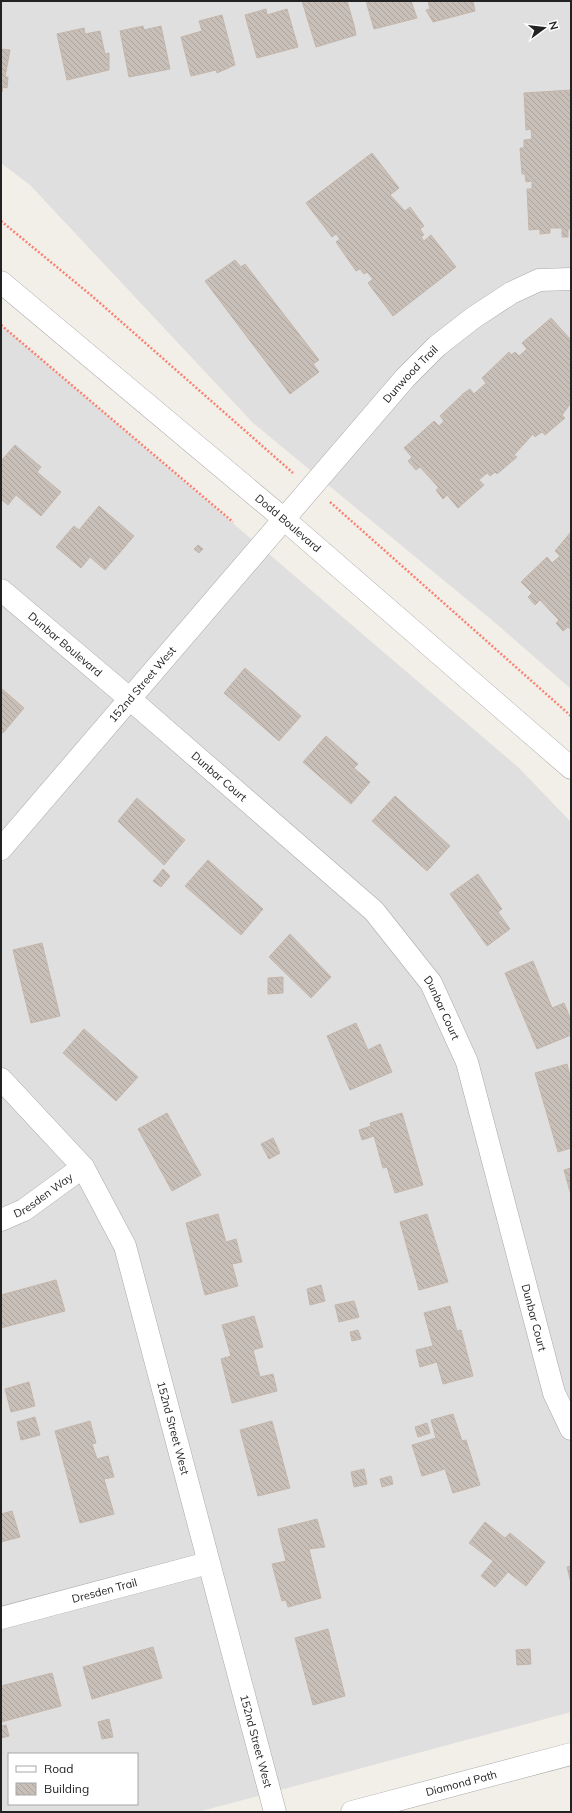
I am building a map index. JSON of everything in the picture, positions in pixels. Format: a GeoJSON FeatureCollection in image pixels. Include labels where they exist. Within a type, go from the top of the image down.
{"type":"FeatureCollection","features":[{"type":"Feature","properties":{"kind":"street","name":"Dunwood Trail"},"geometry":{"type":"LineString","coordinates":[[284,520],[405,378],[437,346],[473,318],[518,289],[540,280],[571,279]]}},
{"type":"Feature","properties":{"kind":"street","name":"Dodd Boulevard"},"geometry":{"type":"LineString","coordinates":[[1,282],[284,520],[571,768]]}},
{"type":"Feature","properties":{"kind":"street","name":"152nd Street West"},"geometry":{"type":"LineString","coordinates":[[1,849],[284,520]]}},
{"type":"Feature","properties":{"kind":"street","name":"Dunbar Boulevard"},"geometry":{"type":"LineString","coordinates":[[1,590],[130,699]]}},
{"type":"Feature","properties":{"kind":"street","name":"Dunbar Court"},"geometry":{"type":"LineString","coordinates":[[130,699],[374,911],[431,983],[467,1062],[554,1393],[571,1429]]}},
{"type":"Feature","properties":{"kind":"street","name":"152nd Street West"},"geometry":{"type":"LineString","coordinates":[[1,1079],[83,1167],[125,1246],[208,1563],[276,1812]]}},
{"type":"Feature","properties":{"kind":"street","name":"Dresden Way"},"geometry":{"type":"LineString","coordinates":[[1,1220],[24,1210],[83,1167]]}},
{"type":"Feature","properties":{"kind":"street","name":"Dresden Trail"},"geometry":{"type":"LineString","coordinates":[[1,1618],[208,1563]]}},
{"type":"Feature","properties":{"kind":"street","name":"Diamond Path"},"geometry":{"type":"LineString","coordinates":[[352,1812],[571,1754]]}},
{"type":"Feature","properties":{"kind":"path"},"geometry":{"type":"LineString","coordinates":[[1,221],[92,296],[277,460],[350,519],[571,716]]}},
{"type":"Feature","properties":{"kind":"path"},"geometry":{"type":"LineString","coordinates":[[1,325],[233,522]]}},
{"type":"Feature","properties":{"kind":"shaded area"},"geometry":{"type":"Polygon","coordinates":[[[1,1],[571,1],[571,689],[493,621],[253,423],[30,185],[1,163],[1,1]]]}},
{"type":"Feature","properties":{"kind":"shaded area"},"geometry":{"type":"Polygon","coordinates":[[[1,325],[518,767],[571,822],[571,1712],[198,1812],[1,1812],[1,325]]]}},
{"type":"Feature","properties":{"kind":"building"},"geometry":{"type":"Polygon","coordinates":[[[302,1],[347,1],[356,35],[316,47],[302,1]]]}},
{"type":"Feature","properties":{"kind":"building"},"geometry":{"type":"Polygon","coordinates":[[[366,1],[411,1],[417,18],[374,29],[366,1]]]}},
{"type":"Feature","properties":{"kind":"building"},"geometry":{"type":"Polygon","coordinates":[[[428,1],[473,1],[475,11],[433,22],[426,10],[430,9],[428,1]]]}},
{"type":"Feature","properties":{"kind":"building"},"geometry":{"type":"Polygon","coordinates":[[[266,9],[267,15],[287,9],[298,47],[257,58],[245,15],[266,9]]]}},
{"type":"Feature","properties":{"kind":"building"},"geometry":{"type":"Polygon","coordinates":[[[222,15],[235,65],[217,73],[216,70],[191,76],[181,37],[202,31],[199,21],[222,15]]]}},
{"type":"Feature","properties":{"kind":"building"},"geometry":{"type":"Polygon","coordinates":[[[143,26],[144,30],[161,26],[170,69],[129,77],[120,31],[143,26]]]}},
{"type":"Feature","properties":{"kind":"building"},"geometry":{"type":"Polygon","coordinates":[[[84,28],[85,34],[100,31],[105,54],[109,53],[109,70],[67,80],[57,34],[84,28]]]}},
{"type":"Feature","properties":{"kind":"building"},"geometry":{"type":"Polygon","coordinates":[[[1,49],[10,50],[5,77],[8,77],[7,88],[3,87],[2,92],[1,49]]]}},
{"type":"Feature","properties":{"kind":"building"},"geometry":{"type":"Polygon","coordinates":[[[571,90],[571,229],[568,229],[568,237],[562,237],[562,228],[550,228],[550,233],[540,234],[540,229],[529,230],[527,189],[532,189],[532,181],[526,182],[525,174],[522,174],[520,148],[524,148],[524,140],[532,139],[531,129],[526,130],[524,93],[571,90]]]}},
{"type":"Feature","properties":{"kind":"building"},"geometry":{"type":"Polygon","coordinates":[[[372,153],[399,188],[390,195],[405,211],[410,207],[424,226],[420,229],[424,235],[421,237],[424,241],[431,235],[456,267],[393,316],[368,283],[373,279],[367,272],[364,274],[360,269],[356,271],[336,242],[340,239],[336,234],[332,237],[306,203],[372,153]]]}},
{"type":"Feature","properties":{"kind":"building"},"geometry":{"type":"Polygon","coordinates":[[[235,260],[241,267],[245,264],[319,360],[313,364],[319,372],[290,394],[205,281],[235,260]]]}},
{"type":"Feature","properties":{"kind":"building"},"geometry":{"type":"Polygon","coordinates":[[[551,318],[571,340],[571,403],[562,415],[565,418],[545,435],[542,432],[535,437],[533,434],[514,455],[517,457],[497,474],[495,472],[490,476],[487,473],[479,480],[484,485],[458,508],[447,495],[443,499],[436,490],[439,488],[420,467],[416,470],[408,461],[412,457],[404,448],[434,421],[439,426],[444,421],[440,416],[464,393],[470,389],[474,394],[486,383],[482,378],[509,352],[511,355],[515,352],[519,356],[527,349],[522,343],[551,318]]]}},
{"type":"Feature","properties":{"kind":"building"},"geometry":{"type":"Polygon","coordinates":[[[15,445],[41,467],[37,472],[61,492],[41,516],[16,495],[8,505],[1,499],[1,461],[15,445]]]}},
{"type":"Feature","properties":{"kind":"building"},"geometry":{"type":"Polygon","coordinates":[[[99,506],[134,536],[105,570],[90,557],[81,568],[56,547],[74,526],[79,530],[99,506]]]}},
{"type":"Feature","properties":{"kind":"building"},"geometry":{"type":"Polygon","coordinates":[[[571,532],[571,630],[568,627],[563,631],[556,623],[559,620],[540,600],[535,605],[528,597],[532,593],[521,582],[547,557],[552,563],[560,556],[555,551],[571,532]]]}},
{"type":"Feature","properties":{"kind":"building"},"geometry":{"type":"Polygon","coordinates":[[[198,545],[203,549],[199,553],[194,549],[198,545]]]}},
{"type":"Feature","properties":{"kind":"building"},"geometry":{"type":"Polygon","coordinates":[[[245,668],[301,716],[279,741],[224,693],[245,668]]]}},
{"type":"Feature","properties":{"kind":"building"},"geometry":{"type":"Polygon","coordinates":[[[1,688],[24,708],[3,733],[1,732],[1,688]]]}},
{"type":"Feature","properties":{"kind":"building"},"geometry":{"type":"Polygon","coordinates":[[[326,736],[358,764],[354,768],[370,782],[351,804],[303,762],[326,736]]]}},
{"type":"Feature","properties":{"kind":"building"},"geometry":{"type":"Polygon","coordinates":[[[395,796],[450,846],[427,871],[372,821],[395,796]]]}},
{"type":"Feature","properties":{"kind":"building"},"geometry":{"type":"Polygon","coordinates":[[[137,798],[185,840],[164,865],[118,821],[137,798]]]}},
{"type":"Feature","properties":{"kind":"building"},"geometry":{"type":"Polygon","coordinates":[[[208,860],[263,909],[241,935],[185,886],[208,860]]]}},
{"type":"Feature","properties":{"kind":"building"},"geometry":{"type":"Polygon","coordinates":[[[163,869],[170,876],[161,887],[153,881],[163,869]]]}},
{"type":"Feature","properties":{"kind":"building"},"geometry":{"type":"Polygon","coordinates":[[[478,874],[502,909],[498,912],[510,929],[487,946],[450,894],[478,874]]]}},
{"type":"Feature","properties":{"kind":"building"},"geometry":{"type":"Polygon","coordinates":[[[290,934],[331,977],[311,998],[269,957],[290,934]]]}},
{"type":"Feature","properties":{"kind":"building"},"geometry":{"type":"Polygon","coordinates":[[[42,943],[60,1016],[31,1023],[13,950],[42,943]]]}},
{"type":"Feature","properties":{"kind":"building"},"geometry":{"type":"Polygon","coordinates":[[[533,961],[552,1008],[564,1003],[571,1020],[571,1035],[537,1049],[505,973],[533,961]]]}},
{"type":"Feature","properties":{"kind":"building"},"geometry":{"type":"Polygon","coordinates":[[[283,977],[283,993],[268,994],[268,978],[283,977]]]}},
{"type":"Feature","properties":{"kind":"building"},"geometry":{"type":"Polygon","coordinates":[[[356,1023],[368,1050],[380,1044],[392,1072],[350,1090],[327,1036],[356,1023]]]}},
{"type":"Feature","properties":{"kind":"building"},"geometry":{"type":"Polygon","coordinates":[[[84,1029],[138,1077],[116,1101],[63,1053],[84,1029]]]}},
{"type":"Feature","properties":{"kind":"building"},"geometry":{"type":"Polygon","coordinates":[[[567,1064],[571,1080],[571,1148],[558,1152],[535,1073],[567,1064]]]}},
{"type":"Feature","properties":{"kind":"building"},"geometry":{"type":"Polygon","coordinates":[[[167,1113],[201,1175],[172,1191],[138,1129],[167,1113]]]}},
{"type":"Feature","properties":{"kind":"building"},"geometry":{"type":"Polygon","coordinates":[[[402,1113],[423,1185],[395,1193],[387,1167],[383,1168],[374,1136],[362,1140],[359,1130],[371,1126],[370,1123],[402,1113]]]}},
{"type":"Feature","properties":{"kind":"building"},"geometry":{"type":"Polygon","coordinates":[[[273,1138],[280,1153],[269,1159],[261,1144],[273,1138]]]}},
{"type":"Feature","properties":{"kind":"building"},"geometry":{"type":"Polygon","coordinates":[[[571,1168],[571,1195],[564,1170],[571,1168]]]}},
{"type":"Feature","properties":{"kind":"building"},"geometry":{"type":"Polygon","coordinates":[[[218,1214],[226,1242],[236,1239],[242,1262],[232,1264],[238,1286],[205,1295],[186,1223],[218,1214]]]}},
{"type":"Feature","properties":{"kind":"building"},"geometry":{"type":"Polygon","coordinates":[[[427,1214],[448,1282],[419,1290],[400,1222],[427,1214]]]}},
{"type":"Feature","properties":{"kind":"building"},"geometry":{"type":"Polygon","coordinates":[[[56,1280],[65,1311],[1,1328],[1,1295],[56,1280]]]}},
{"type":"Feature","properties":{"kind":"building"},"geometry":{"type":"Polygon","coordinates":[[[321,1285],[325,1301],[310,1305],[307,1289],[321,1285]]]}},
{"type":"Feature","properties":{"kind":"building"},"geometry":{"type":"Polygon","coordinates":[[[354,1301],[359,1317],[339,1322],[335,1305],[354,1301]]]}},
{"type":"Feature","properties":{"kind":"building"},"geometry":{"type":"Polygon","coordinates":[[[450,1306],[457,1331],[461,1330],[473,1376],[443,1384],[437,1362],[420,1367],[416,1350],[433,1346],[424,1313],[450,1306]]]}},
{"type":"Feature","properties":{"kind":"building"},"geometry":{"type":"Polygon","coordinates":[[[254,1316],[263,1347],[253,1350],[260,1377],[273,1374],[277,1391],[232,1403],[221,1359],[231,1356],[222,1325],[254,1316]]]}},
{"type":"Feature","properties":{"kind":"building"},"geometry":{"type":"Polygon","coordinates":[[[358,1330],[361,1339],[352,1341],[350,1332],[358,1330]]]}},
{"type":"Feature","properties":{"kind":"building"},"geometry":{"type":"Polygon","coordinates":[[[29,1382],[35,1406],[11,1412],[5,1389],[29,1382]]]}},
{"type":"Feature","properties":{"kind":"building"},"geometry":{"type":"Polygon","coordinates":[[[453,1414],[462,1441],[466,1440],[480,1485],[453,1493],[445,1469],[422,1476],[412,1445],[436,1438],[431,1420],[453,1414]]]}},
{"type":"Feature","properties":{"kind":"building"},"geometry":{"type":"Polygon","coordinates":[[[35,1417],[40,1435],[21,1440],[17,1422],[35,1417]]]}},
{"type":"Feature","properties":{"kind":"building"},"geometry":{"type":"Polygon","coordinates":[[[90,1421],[96,1443],[92,1444],[97,1459],[108,1456],[114,1477],[104,1479],[114,1514],[80,1523],[55,1431],[90,1421]]]}},
{"type":"Feature","properties":{"kind":"building"},"geometry":{"type":"Polygon","coordinates":[[[272,1421],[290,1488],[258,1496],[240,1430],[272,1421]]]}},
{"type":"Feature","properties":{"kind":"building"},"geometry":{"type":"Polygon","coordinates":[[[427,1423],[430,1433],[418,1437],[415,1427],[427,1423]]]}},
{"type":"Feature","properties":{"kind":"building"},"geometry":{"type":"Polygon","coordinates":[[[364,1469],[367,1484],[354,1487],[351,1472],[364,1469]]]}},
{"type":"Feature","properties":{"kind":"building"},"geometry":{"type":"Polygon","coordinates":[[[391,1476],[393,1484],[382,1487],[380,1479],[391,1476]]]}},
{"type":"Feature","properties":{"kind":"building"},"geometry":{"type":"Polygon","coordinates":[[[12,1511],[20,1537],[1,1542],[1,1514],[12,1511]]]}},
{"type":"Feature","properties":{"kind":"building"},"geometry":{"type":"Polygon","coordinates":[[[317,1519],[325,1547],[309,1549],[321,1598],[288,1607],[286,1600],[282,1601],[272,1564],[286,1561],[278,1529],[317,1519]]]}},
{"type":"Feature","properties":{"kind":"building"},"geometry":{"type":"Polygon","coordinates":[[[485,1522],[505,1538],[510,1533],[545,1562],[526,1586],[508,1572],[495,1587],[481,1576],[493,1561],[469,1543],[485,1522]]]}},
{"type":"Feature","properties":{"kind":"building"},"geometry":{"type":"Polygon","coordinates":[[[571,1566],[571,1583],[567,1567],[571,1566]]]}},
{"type":"Feature","properties":{"kind":"building"},"geometry":{"type":"Polygon","coordinates":[[[328,1629],[345,1696],[313,1705],[295,1638],[328,1629]]]}},
{"type":"Feature","properties":{"kind":"building"},"geometry":{"type":"Polygon","coordinates":[[[153,1647],[162,1678],[92,1699],[83,1667],[153,1647]]]}},
{"type":"Feature","properties":{"kind":"building"},"geometry":{"type":"Polygon","coordinates":[[[530,1649],[531,1664],[517,1665],[516,1650],[530,1649]]]}},
{"type":"Feature","properties":{"kind":"building"},"geometry":{"type":"Polygon","coordinates":[[[52,1673],[61,1706],[1,1722],[1,1686],[52,1673]]]}},
{"type":"Feature","properties":{"kind":"building"},"geometry":{"type":"Polygon","coordinates":[[[109,1719],[113,1737],[102,1739],[98,1722],[109,1719]]]}},
{"type":"Feature","properties":{"kind":"building"},"geometry":{"type":"Polygon","coordinates":[[[6,1725],[9,1736],[1,1738],[1,1726],[6,1725]]]}}]}
